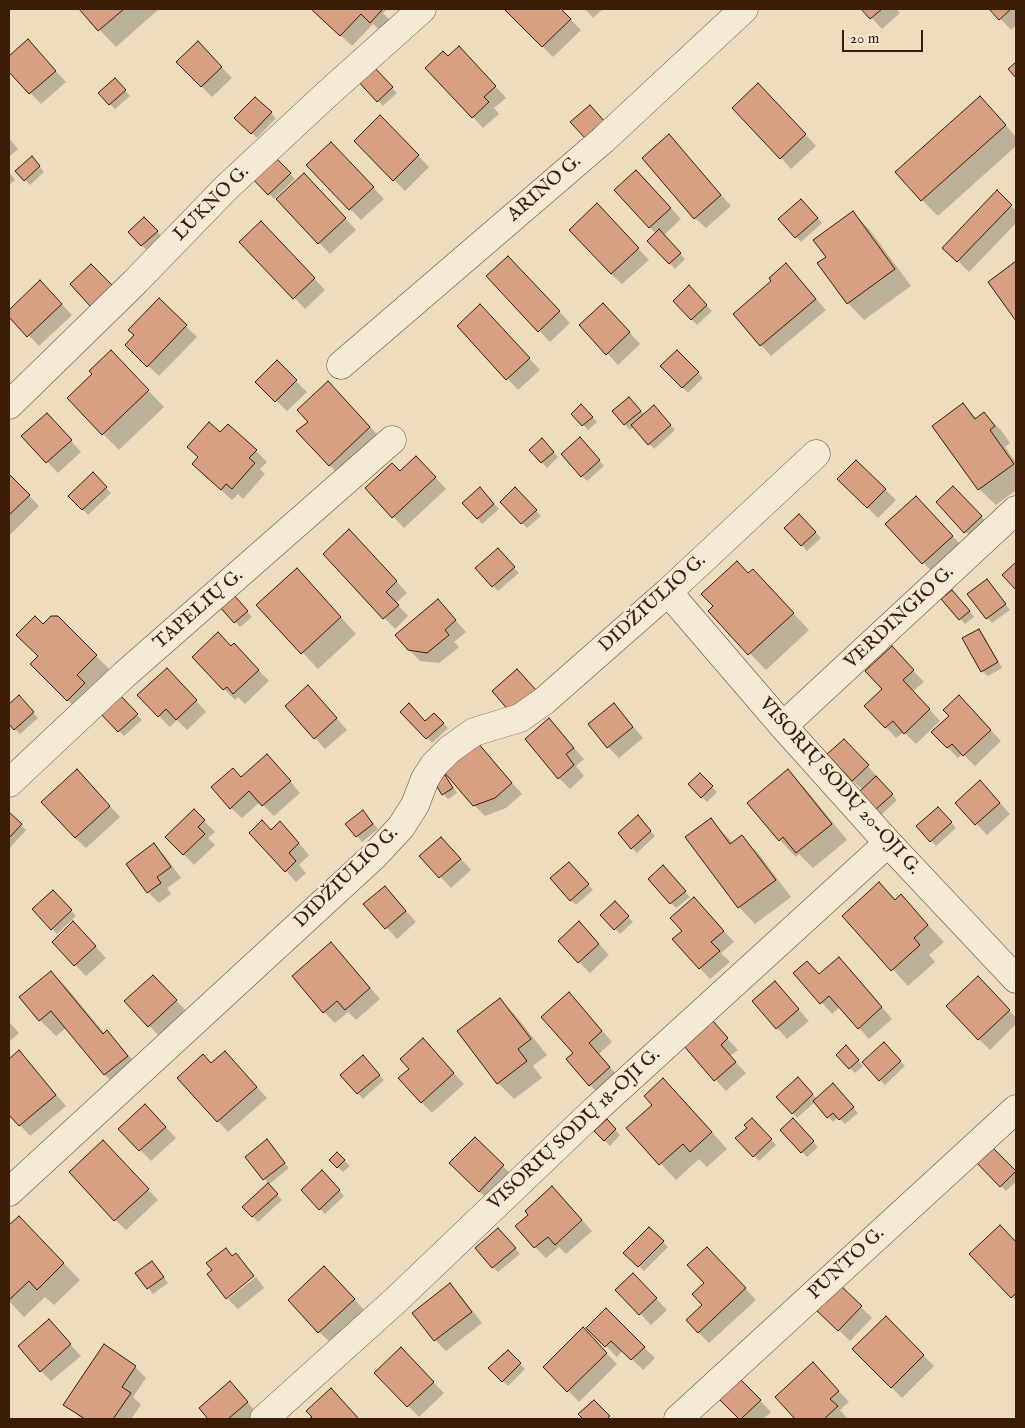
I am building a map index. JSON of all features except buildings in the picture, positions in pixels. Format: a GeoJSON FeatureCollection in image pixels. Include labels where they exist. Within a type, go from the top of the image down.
{"type":"FeatureCollection","features":[{"type":"Feature","properties":{"kind":"street","name":"LUKNO G."},"geometry":{"type":"LineString","coordinates":[[9,405],[135,282],[226,188],[422,9]]}},
{"type":"Feature","properties":{"kind":"street","name":"ARINO G."},"geometry":{"type":"LineString","coordinates":[[341,365],[602,140],[744,9]]}},
{"type":"Feature","properties":{"kind":"street","name":"TAPELIŲ G."},"geometry":{"type":"LineString","coordinates":[[9,783],[124,675],[392,440]]}},
{"type":"Feature","properties":{"kind":"street","name":"DIDŽIULIO G."},"geometry":{"type":"LineString","coordinates":[[9,1192],[374,856],[401,827],[415,805],[425,779],[434,765],[450,749],[474,732],[520,718],[544,701],[668,592],[816,454]]}},
{"type":"Feature","properties":{"kind":"street","name":"VERDINGIO G."},"geometry":{"type":"LineString","coordinates":[[783,726],[1016,510]]}},
{"type":"Feature","properties":{"kind":"street","name":"VISORIŲ SODŲ 20-OJI G."},"geometry":{"type":"LineString","coordinates":[[668,592],[783,726],[888,843],[1016,979]]}},
{"type":"Feature","properties":{"kind":"street","name":"VISORIŲ SODŲ 18-OJI G."},"geometry":{"type":"LineString","coordinates":[[264,1419],[396,1300],[595,1110],[888,843]]}},
{"type":"Feature","properties":{"kind":"street","name":"PUNTO G."},"geometry":{"type":"LineString","coordinates":[[678,1419],[1016,1109]]}}]}
